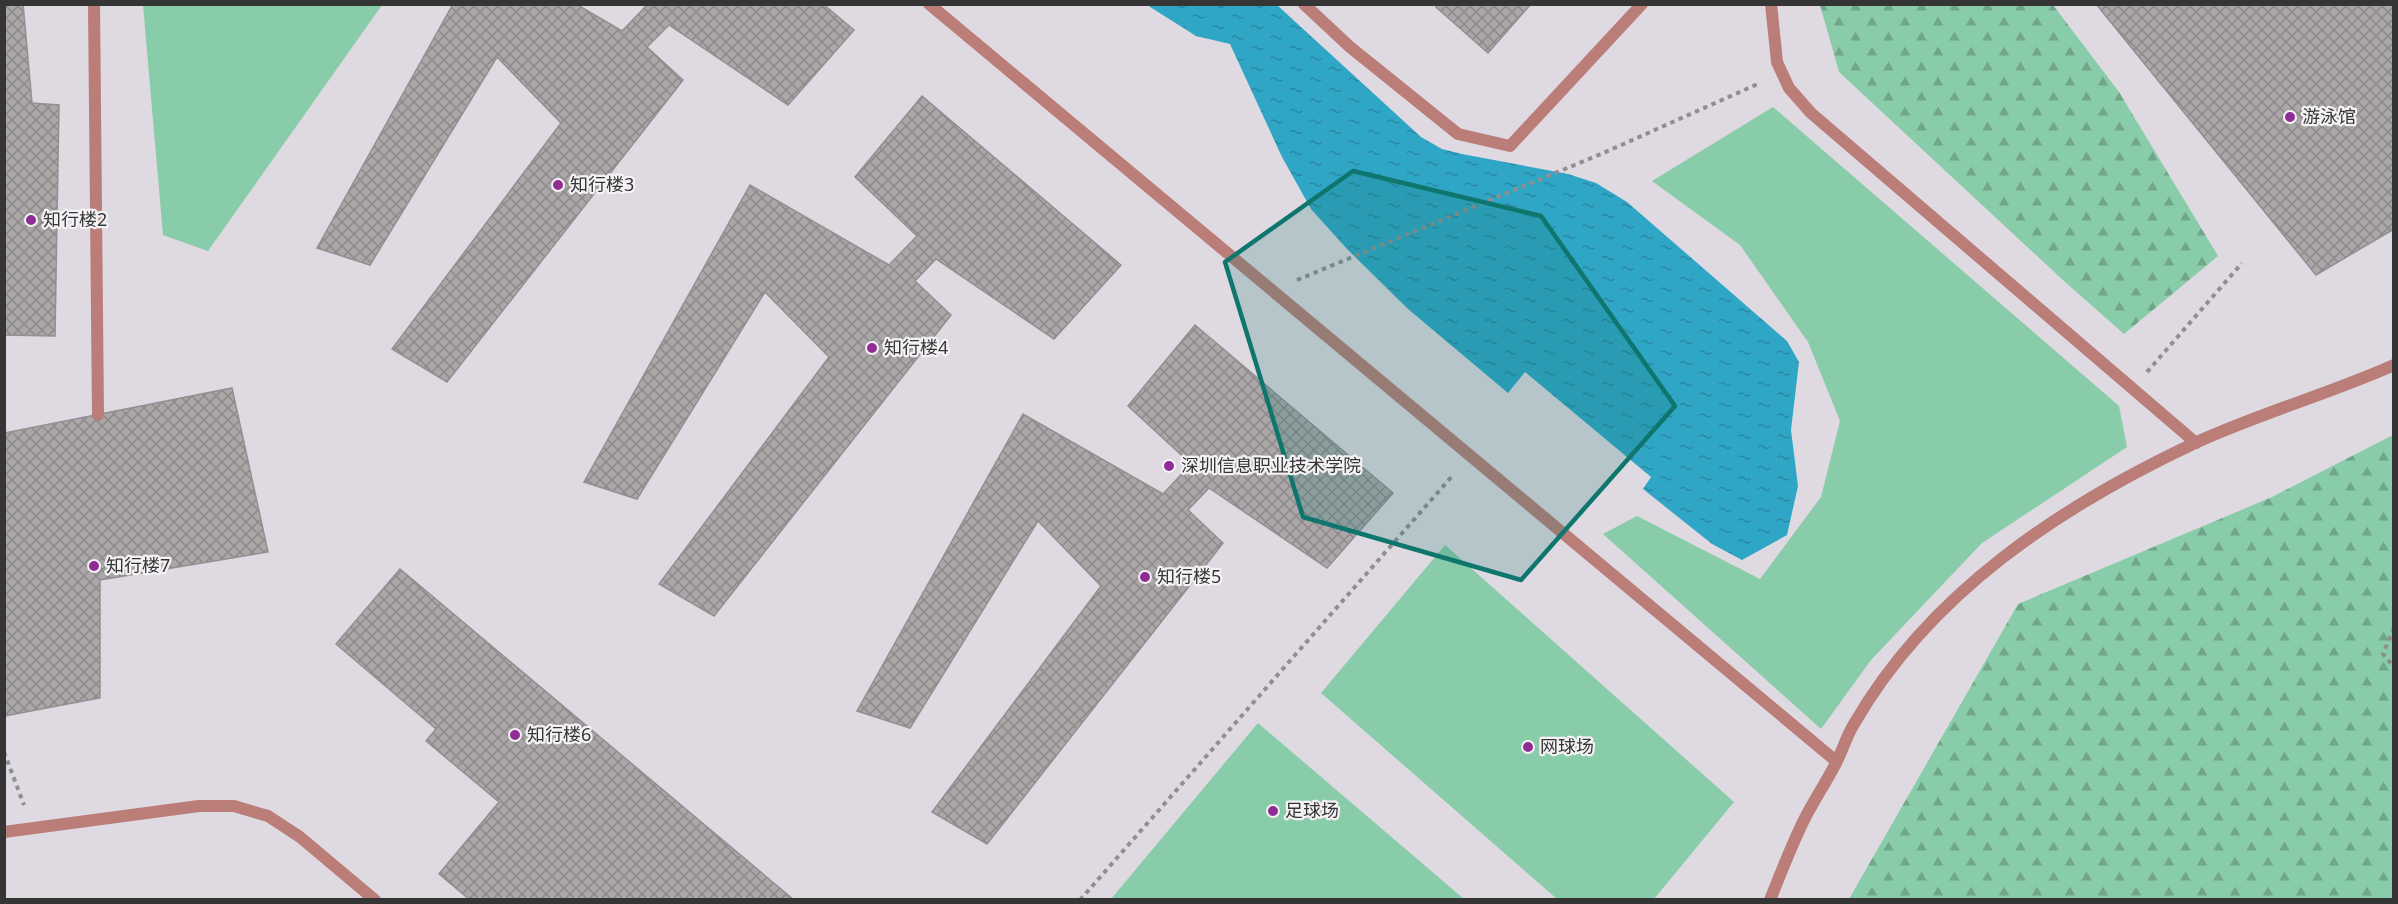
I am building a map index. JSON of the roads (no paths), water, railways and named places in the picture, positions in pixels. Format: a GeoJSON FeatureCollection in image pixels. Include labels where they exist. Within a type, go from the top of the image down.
{"type":"FeatureCollection","features":[{"type":"Feature","properties":{"kind":"street"},"geometry":{"type":"LineString","coordinates":[[94,4],[98,414]]}},
{"type":"Feature","properties":{"kind":"street"},"geometry":{"type":"LineString","coordinates":[[929,4],[1836,761]]}},
{"type":"Feature","properties":{"kind":"street"},"geometry":{"type":"LineString","coordinates":[[1304,4],[1350,48],[1458,134],[1510,146],[1642,4]]}},
{"type":"Feature","properties":{"kind":"street"},"geometry":{"type":"LineString","coordinates":[[1771,4],[1777,62],[1789,88],[1811,113],[2196,443]]}},
{"type":"Feature","properties":{"kind":"street"},"geometry":{"type":"LineString","coordinates":[[1770,900],[1803,820],[1836,761],[1853,724],[1889,672],[1927,626],[1973,581],[2030,536],[2090,498],[2196,443],[2394,365]]}},
{"type":"Feature","properties":{"kind":"street"},"geometry":{"type":"LineString","coordinates":[[4,832],[199,806],[234,806],[268,816],[292,832],[375,900]]}},
{"type":"Feature","properties":{"kind":"water"},"geometry":{"type":"Polygon","coordinates":[[[1147,5],[1277,5],[1421,137],[1442,149],[1568,174],[1596,183],[1627,202],[1787,341],[1799,362],[1791,430],[1798,486],[1787,535],[1742,560],[1712,544],[1643,489],[1651,477],[1525,372],[1508,393],[1408,309],[1347,249],[1311,209],[1282,157],[1230,44],[1196,36],[1147,5]]]}},
{"type":"Feature","properties":{"kind":"place","name":"游泳馆"},"geometry":{"type":"Point","coordinates":[2290,117]}},
{"type":"Feature","properties":{"kind":"place","name":"知行楼3"},"geometry":{"type":"Point","coordinates":[558,185]}},
{"type":"Feature","properties":{"kind":"place","name":"知行楼2"},"geometry":{"type":"Point","coordinates":[31,220]}},
{"type":"Feature","properties":{"kind":"place","name":"知行楼4"},"geometry":{"type":"Point","coordinates":[872,348]}},
{"type":"Feature","properties":{"kind":"place","name":"深圳信息职业技术学院"},"geometry":{"type":"Point","coordinates":[1169,466]}},
{"type":"Feature","properties":{"kind":"place","name":"知行楼7"},"geometry":{"type":"Point","coordinates":[94,566]}},
{"type":"Feature","properties":{"kind":"place","name":"知行楼5"},"geometry":{"type":"Point","coordinates":[1145,577]}},
{"type":"Feature","properties":{"kind":"place","name":"知行楼6"},"geometry":{"type":"Point","coordinates":[515,735]}},
{"type":"Feature","properties":{"kind":"place","name":"网球场"},"geometry":{"type":"Point","coordinates":[1528,747]}},
{"type":"Feature","properties":{"kind":"place","name":"足球场"},"geometry":{"type":"Point","coordinates":[1273,811]}}]}
